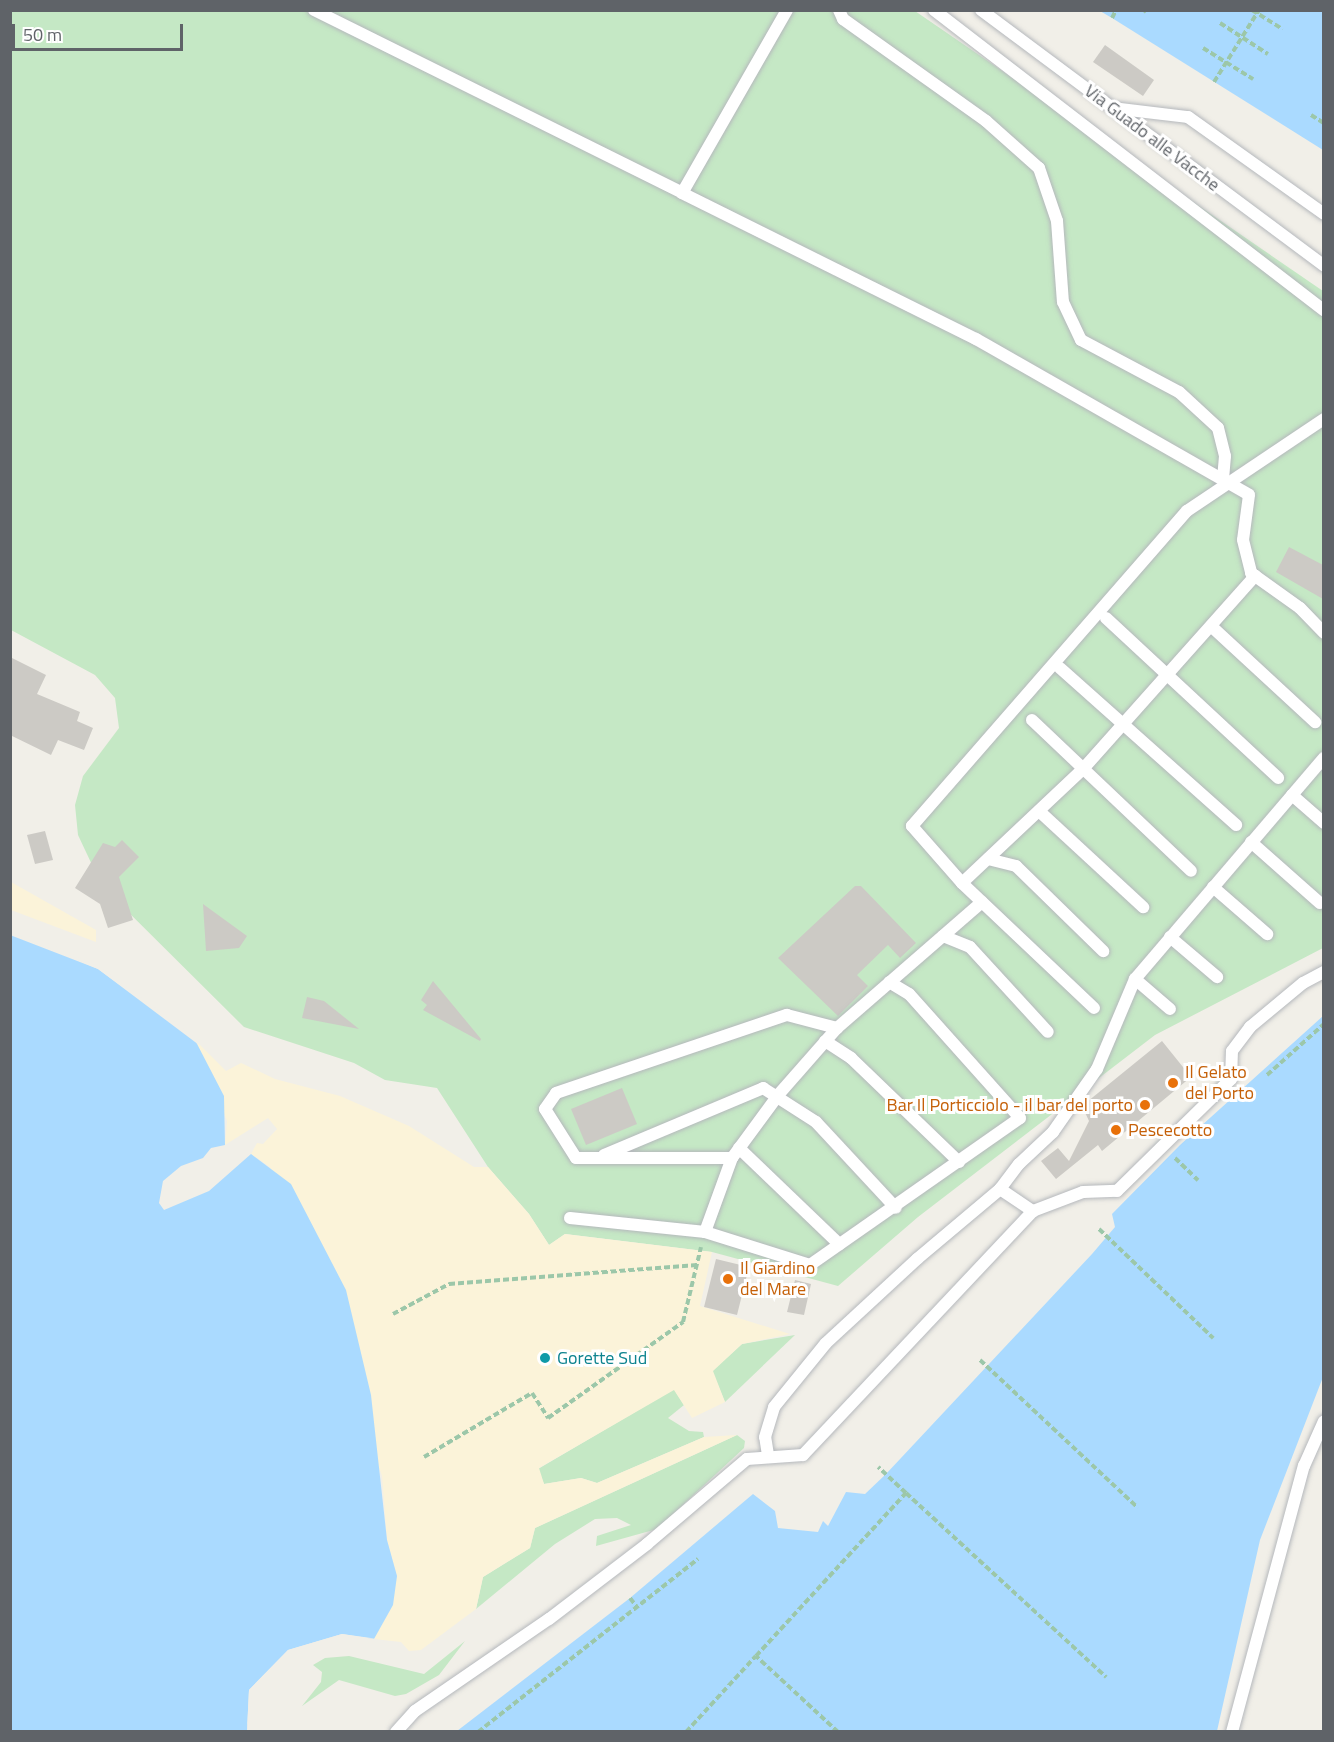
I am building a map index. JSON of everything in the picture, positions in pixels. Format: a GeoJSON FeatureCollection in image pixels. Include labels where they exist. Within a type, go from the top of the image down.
{"type":"FeatureCollection","features":[{"type":"Feature","properties":{"kind":"lane"},"geometry":{"type":"LineString","coordinates":[[314,10],[976,339],[1226,480],[1250,495],[1243,540],[1255,576],[1300,608],[1323,633]]}},
{"type":"Feature","properties":{"kind":"lane"},"geometry":{"type":"LineString","coordinates":[[682,193],[787,10]]}},
{"type":"Feature","properties":{"kind":"lane"},"geometry":{"type":"LineString","coordinates":[[839,10],[843,19],[986,121],[1039,168],[1056,221],[1063,302],[1081,340],[1179,392],[1218,428],[1225,456],[1226,480]]}},
{"type":"Feature","properties":{"kind":"lane"},"geometry":{"type":"LineString","coordinates":[[934,10],[1323,310]]}},
{"type":"Feature","properties":{"kind":"lane","name":"Via Guado alle Vacche"},"geometry":{"type":"LineString","coordinates":[[981,10],[1323,266]]}},
{"type":"Feature","properties":{"kind":"lane"},"geometry":{"type":"LineString","coordinates":[[1111,108],[1188,117],[1323,214]]}},
{"type":"Feature","properties":{"kind":"lane"},"geometry":{"type":"LineString","coordinates":[[1094,1008],[963,883],[912,826],[1187,511],[1226,480],[1323,419]]}},
{"type":"Feature","properties":{"kind":"lane"},"geometry":{"type":"LineString","coordinates":[[963,883],[1083,769],[1255,576]]}},
{"type":"Feature","properties":{"kind":"lane"},"geometry":{"type":"LineString","coordinates":[[1106,618],[1278,778]]}},
{"type":"Feature","properties":{"kind":"lane"},"geometry":{"type":"LineString","coordinates":[[1211,626],[1315,722]]}},
{"type":"Feature","properties":{"kind":"lane"},"geometry":{"type":"LineString","coordinates":[[1060,668],[1236,825]]}},
{"type":"Feature","properties":{"kind":"lane"},"geometry":{"type":"LineString","coordinates":[[1032,720],[1191,871]]}},
{"type":"Feature","properties":{"kind":"lane"},"geometry":{"type":"LineString","coordinates":[[768,1455],[765,1437],[774,1407],[826,1343],[1000,1190],[1018,1164],[1053,1132],[1097,1069],[1135,979],[1323,758]]}},
{"type":"Feature","properties":{"kind":"lane"},"geometry":{"type":"LineString","coordinates":[[1292,795],[1323,823]]}},
{"type":"Feature","properties":{"kind":"lane"},"geometry":{"type":"LineString","coordinates":[[1039,811],[1143,907]]}},
{"type":"Feature","properties":{"kind":"lane"},"geometry":{"type":"LineString","coordinates":[[1251,842],[1320,903]]}},
{"type":"Feature","properties":{"kind":"lane"},"geometry":{"type":"LineString","coordinates":[[988,859],[1016,866],[1103,951]]}},
{"type":"Feature","properties":{"kind":"lane"},"geometry":{"type":"LineString","coordinates":[[1213,887],[1267,934]]}},
{"type":"Feature","properties":{"kind":"lane"},"geometry":{"type":"LineString","coordinates":[[705,1232],[736,1153],[779,1094],[837,1028],[982,902]]}},
{"type":"Feature","properties":{"kind":"lane"},"geometry":{"type":"LineString","coordinates":[[943,936],[970,947],[1048,1032]]}},
{"type":"Feature","properties":{"kind":"lane"},"geometry":{"type":"LineString","coordinates":[[1170,937],[1217,977]]}},
{"type":"Feature","properties":{"kind":"lane"},"geometry":{"type":"LineString","coordinates":[[396,1731],[415,1711],[630,1557],[747,1459],[768,1455],[784,1459],[803,1455],[1033,1211],[1083,1192],[1117,1191],[1231,1079],[1232,1051],[1250,1027],[1323,972]]}},
{"type":"Feature","properties":{"kind":"lane"},"geometry":{"type":"LineString","coordinates":[[1135,979],[1170,1009]]}},
{"type":"Feature","properties":{"kind":"lane"},"geometry":{"type":"LineString","coordinates":[[570,1218],[705,1232],[810,1265],[896,1208],[1020,1118],[909,994],[890,982]]}},
{"type":"Feature","properties":{"kind":"lane"},"geometry":{"type":"LineString","coordinates":[[837,1028],[787,1015],[556,1093],[545,1108],[576,1158],[736,1153],[839,1244]]}},
{"type":"Feature","properties":{"kind":"lane"},"geometry":{"type":"LineString","coordinates":[[825,1041],[851,1058],[959,1162]]}},
{"type":"Feature","properties":{"kind":"lane"},"geometry":{"type":"LineString","coordinates":[[598,1158],[763,1088],[779,1094],[816,1122],[896,1208]]}},
{"type":"Feature","properties":{"kind":"lane"},"geometry":{"type":"LineString","coordinates":[[1000,1190],[1033,1211]]}},
{"type":"Feature","properties":{"kind":"lane"},"geometry":{"type":"LineString","coordinates":[[1232,1731],[1304,1466],[1323,1421]]}},
{"type":"Feature","properties":{"kind":"path"},"geometry":{"type":"LineString","coordinates":[[1112,18],[1116,10]]}},
{"type":"Feature","properties":{"kind":"path"},"geometry":{"type":"LineString","coordinates":[[1214,82],[1256,12],[1282,29]]}},
{"type":"Feature","properties":{"kind":"path"},"geometry":{"type":"LineString","coordinates":[[1220,23],[1268,54]]}},
{"type":"Feature","properties":{"kind":"path"},"geometry":{"type":"LineString","coordinates":[[1203,48],[1253,79]]}},
{"type":"Feature","properties":{"kind":"path"},"geometry":{"type":"LineString","coordinates":[[1311,115],[1323,123]]}},
{"type":"Feature","properties":{"kind":"path"},"geometry":{"type":"LineString","coordinates":[[1267,1067],[1269,1073],[1323,1024]]}},
{"type":"Feature","properties":{"kind":"path"},"geometry":{"type":"LineString","coordinates":[[1175,1158],[1198,1180]]}},
{"type":"Feature","properties":{"kind":"path"},"geometry":{"type":"LineString","coordinates":[[1099,1229],[1213,1338]]}},
{"type":"Feature","properties":{"kind":"path"},"geometry":{"type":"LineString","coordinates":[[424,1457],[532,1393],[548,1418],[683,1322],[705,1232]]}},
{"type":"Feature","properties":{"kind":"path"},"geometry":{"type":"LineString","coordinates":[[393,1314],[449,1284],[697,1264]]}},
{"type":"Feature","properties":{"kind":"path"},"geometry":{"type":"LineString","coordinates":[[980,1360],[1138,1508]]}},
{"type":"Feature","properties":{"kind":"path"},"geometry":{"type":"LineString","coordinates":[[878,1467],[1106,1677]]}},
{"type":"Feature","properties":{"kind":"path"},"geometry":{"type":"LineString","coordinates":[[686,1731],[906,1493]]}},
{"type":"Feature","properties":{"kind":"path"},"geometry":{"type":"LineString","coordinates":[[478,1731],[698,1559]]}},
{"type":"Feature","properties":{"kind":"path"},"geometry":{"type":"LineString","coordinates":[[630,1598],[637,1606]]}},
{"type":"Feature","properties":{"kind":"path"},"geometry":{"type":"LineString","coordinates":[[756,1656],[838,1731]]}},
{"type":"Feature","properties":{"kind":"green space"},"geometry":{"type":"Polygon","coordinates":[[[10,11],[915,11],[1323,291],[1323,948],[1155,1035],[918,1217],[838,1286],[712,1252],[565,1234],[549,1245],[529,1214],[488,1167],[437,1088],[385,1080],[354,1063],[244,1027],[102,886],[78,835],[75,805],[83,776],[119,728],[115,698],[95,675],[11,630],[10,11]]]}},
{"type":"Feature","properties":{"kind":"green space"},"geometry":{"type":"Polygon","coordinates":[[[795,1335],[725,1402],[712,1371],[742,1344],[795,1335]]]}},
{"type":"Feature","properties":{"kind":"green space"},"geometry":{"type":"Polygon","coordinates":[[[674,1389],[684,1405],[668,1418],[689,1431],[703,1432],[704,1437],[597,1483],[581,1478],[544,1484],[538,1469],[674,1389]]]}},
{"type":"Feature","properties":{"kind":"green space"},"geometry":{"type":"Polygon","coordinates":[[[737,1435],[745,1441],[744,1448],[657,1529],[596,1546],[597,1536],[631,1525],[617,1518],[595,1519],[555,1544],[476,1609],[483,1577],[530,1548],[535,1528],[737,1435]]]}},
{"type":"Feature","properties":{"kind":"green space"},"geometry":{"type":"Polygon","coordinates":[[[465,1641],[439,1675],[406,1694],[395,1696],[339,1680],[302,1706],[321,1682],[322,1672],[313,1665],[325,1658],[349,1656],[424,1674],[465,1641]]]}},
{"type":"Feature","properties":{"kind":"sand"},"geometry":{"type":"Polygon","coordinates":[[[11,882],[96,930],[96,942],[11,910],[11,882]]]}},
{"type":"Feature","properties":{"kind":"sand","name":"Gorette Sud"},"geometry":{"type":"Polygon","coordinates":[[[195,1040],[226,1071],[241,1063],[275,1079],[340,1096],[409,1126],[474,1167],[488,1167],[529,1214],[549,1245],[565,1234],[712,1252],[700,1306],[790,1334],[742,1344],[713,1371],[725,1402],[692,1418],[674,1390],[539,1468],[544,1484],[581,1478],[597,1483],[704,1437],[737,1435],[535,1528],[530,1548],[483,1577],[476,1609],[421,1650],[409,1651],[401,1642],[374,1639],[397,1576],[387,1540],[382,1476],[270,1167],[251,1154],[257,1143],[263,1144],[277,1129],[268,1118],[225,1145],[227,1121],[195,1040]]]}},
{"type":"Feature","properties":{"kind":"water"},"geometry":{"type":"Polygon","coordinates":[[[1100,11],[1323,11],[1323,150],[1112,18],[1100,11]]]}},
{"type":"Feature","properties":{"kind":"water"},"geometry":{"type":"Polygon","coordinates":[[[10,935],[98,969],[195,1040],[224,1096],[225,1145],[211,1148],[203,1158],[181,1166],[163,1181],[159,1203],[164,1210],[209,1191],[251,1154],[291,1184],[346,1290],[371,1395],[387,1540],[397,1576],[393,1605],[374,1639],[342,1634],[288,1650],[249,1690],[247,1731],[11,1731],[10,935]]]}},
{"type":"Feature","properties":{"kind":"water"},"geometry":{"type":"Polygon","coordinates":[[[1323,1016],[1323,1377],[1260,1540],[1217,1731],[457,1731],[630,1598],[753,1494],[775,1511],[778,1528],[818,1532],[823,1521],[828,1526],[846,1492],[865,1494],[886,1474],[1092,1254],[1115,1227],[1112,1214],[1180,1145],[1323,1016]]]}},
{"type":"Feature","properties":{"kind":"pier"},"geometry":{"type":"Polygon","coordinates":[[[11,932],[37,938],[100,967],[196,1038],[199,1045],[98,969],[11,932]]]}},
{"type":"Feature","properties":{"kind":"pier"},"geometry":{"type":"Polygon","coordinates":[[[342,1634],[378,1639],[342,1637],[290,1653],[252,1691],[247,1731],[249,1690],[288,1650],[342,1634]]]}},
{"type":"Feature","properties":{"kind":"building"},"geometry":{"type":"Polygon","coordinates":[[[1105,45],[1154,80],[1143,96],[1093,62],[1105,45]]]}},
{"type":"Feature","properties":{"kind":"building"},"geometry":{"type":"Polygon","coordinates":[[[1289,547],[1323,565],[1323,599],[1276,572],[1289,547]]]}},
{"type":"Feature","properties":{"kind":"building"},"geometry":{"type":"Polygon","coordinates":[[[10,657],[46,675],[37,694],[80,712],[77,721],[93,728],[84,750],[58,740],[51,755],[10,735],[10,657]]]}},
{"type":"Feature","properties":{"kind":"building"},"geometry":{"type":"Polygon","coordinates":[[[45,831],[53,860],[35,864],[27,835],[45,831]]]}},
{"type":"Feature","properties":{"kind":"building"},"geometry":{"type":"Polygon","coordinates":[[[122,840],[139,857],[119,877],[133,920],[108,928],[100,904],[75,888],[103,843],[115,847],[122,840]]]}},
{"type":"Feature","properties":{"kind":"building"},"geometry":{"type":"Polygon","coordinates":[[[855,886],[861,886],[916,943],[900,958],[888,945],[857,975],[868,986],[838,1016],[778,958],[855,886]]]}},
{"type":"Feature","properties":{"kind":"building"},"geometry":{"type":"Polygon","coordinates":[[[203,904],[247,936],[239,948],[206,951],[203,904]]]}},
{"type":"Feature","properties":{"kind":"building"},"geometry":{"type":"Polygon","coordinates":[[[433,981],[481,1039],[480,1041],[423,1010],[427,1005],[421,1000],[433,981]]]}},
{"type":"Feature","properties":{"kind":"building"},"geometry":{"type":"Polygon","coordinates":[[[307,997],[324,1001],[359,1029],[302,1018],[307,997]]]}},
{"type":"Feature","properties":{"kind":"building"},"geometry":{"type":"Polygon","coordinates":[[[1162,1041],[1191,1077],[1102,1151],[1098,1145],[1056,1179],[1041,1161],[1058,1148],[1069,1161],[1089,1121],[1082,1106],[1162,1041]]]}},
{"type":"Feature","properties":{"kind":"building"},"geometry":{"type":"Polygon","coordinates":[[[622,1088],[637,1124],[586,1145],[571,1109],[622,1088]]]}},
{"type":"Feature","properties":{"kind":"building"},"geometry":{"type":"Polygon","coordinates":[[[716,1259],[749,1267],[737,1315],[704,1307],[716,1259]]]}},
{"type":"Feature","properties":{"kind":"building"},"geometry":{"type":"Polygon","coordinates":[[[795,1280],[811,1284],[804,1315],[787,1312],[795,1280]]]}},
{"type":"Feature","properties":{"kind":"place","name":"Il Gelato del Porto"},"geometry":{"type":"Point","coordinates":[1173,1083]}},
{"type":"Feature","properties":{"kind":"place","name":"Bar Il Porticciolo - il bar del porto"},"geometry":{"type":"Point","coordinates":[1145,1105]}},
{"type":"Feature","properties":{"kind":"place","name":"Pescecotto"},"geometry":{"type":"Point","coordinates":[1116,1130]}},
{"type":"Feature","properties":{"kind":"place","name":"Il Giardino del Mare"},"geometry":{"type":"Point","coordinates":[728,1279]}},
{"type":"Feature","properties":{"kind":"place","name":"Gorette Sud"},"geometry":{"type":"Point","coordinates":[545,1358]}}]}
